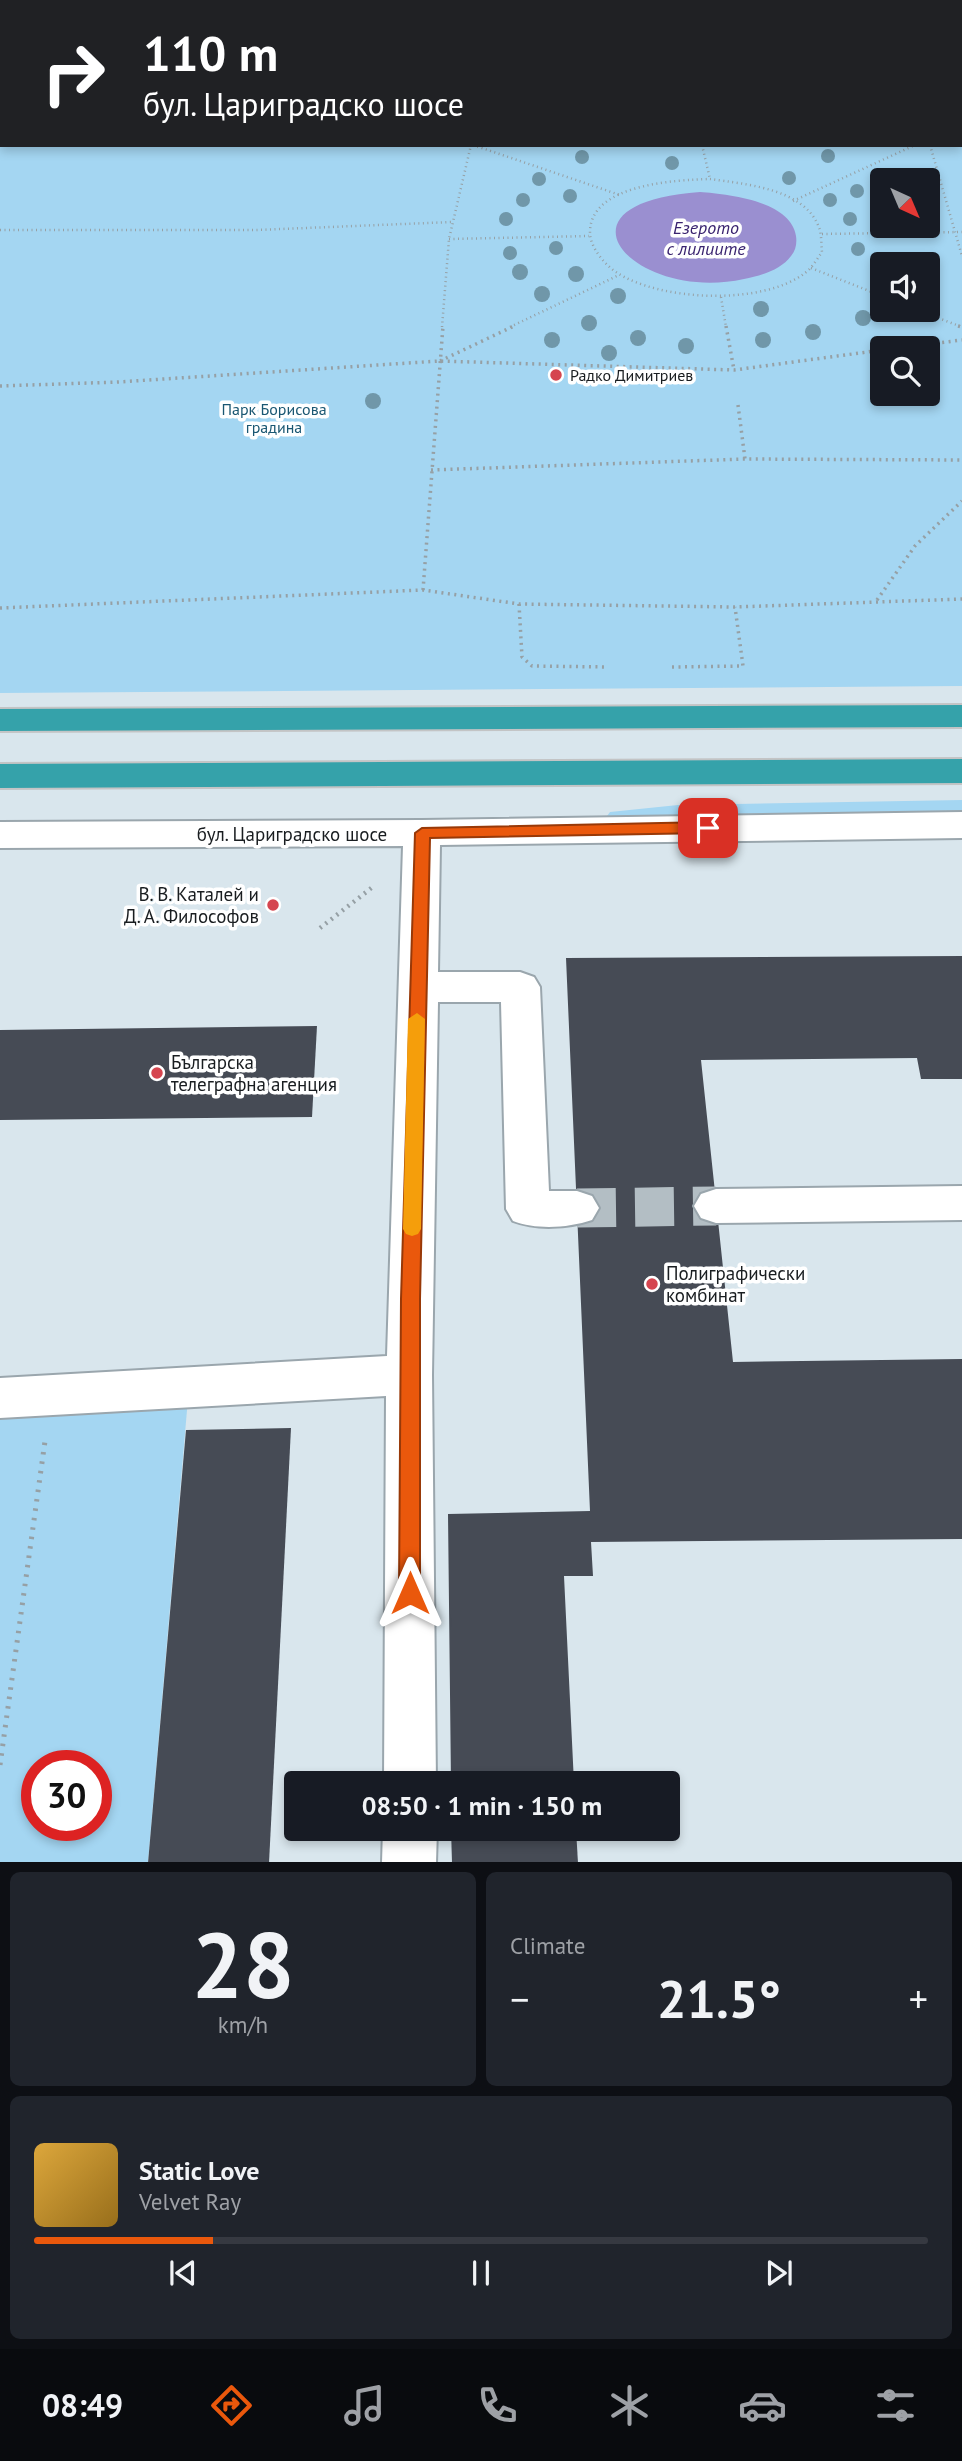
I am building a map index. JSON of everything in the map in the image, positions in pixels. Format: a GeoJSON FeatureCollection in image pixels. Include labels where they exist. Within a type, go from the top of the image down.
{"type":"FeatureCollection","features":[{"type":"Feature","properties":{"kind":"highway"},"geometry":{"type":"LineString","coordinates":[[0,720],[962,716]]}},
{"type":"Feature","properties":{"kind":"highway"},"geometry":{"type":"LineString","coordinates":[[0,776],[962,771]]}},
{"type":"Feature","properties":{"kind":"street","name":"бул. Цариградско шосе"},"geometry":{"type":"LineString","coordinates":[[0,835],[422,833],[962,825]]}},
{"type":"Feature","properties":{"kind":"street"},"geometry":{"type":"LineString","coordinates":[[410,1771],[409,1375],[422,833]]}},
{"type":"Feature","properties":{"kind":"street"},"geometry":{"type":"LineString","coordinates":[[417,987],[520,987],[528,1209],[577,1208]]}},
{"type":"Feature","properties":{"kind":"street"},"geometry":{"type":"LineString","coordinates":[[716,1206],[962,1203]]}},
{"type":"Feature","properties":{"kind":"street"},"geometry":{"type":"LineString","coordinates":[[0,1398],[409,1375]]}},
{"type":"Feature","properties":{"kind":"street"},"geometry":{"type":"LineString","coordinates":[[409,1862],[410,1841]]}},
{"type":"Feature","properties":{"kind":"path"},"geometry":{"type":"LineString","coordinates":[[423,590],[449,239],[471,147]]}},
{"type":"Feature","properties":{"kind":"path"},"geometry":{"type":"LineString","coordinates":[[478,147],[620,195]]}},
{"type":"Feature","properties":{"kind":"path"},"geometry":{"type":"LineString","coordinates":[[702,147],[710,179]]}},
{"type":"Feature","properties":{"kind":"path"},"geometry":{"type":"LineString","coordinates":[[793,201],[911,147]]}},
{"type":"Feature","properties":{"kind":"path"},"geometry":{"type":"LineString","coordinates":[[931,147],[962,256]]}},
{"type":"Feature","properties":{"kind":"path"},"geometry":{"type":"LineString","coordinates":[[710,179],[742,183],[793,201],[813,217],[822,234],[823,251],[811,268],[789,283],[758,293],[722,297],[684,295],[649,288],[619,275],[599,259],[589,236],[589,224],[600,208],[620,195],[646,185],[677,180],[710,179]]}},
{"type":"Feature","properties":{"kind":"path"},"geometry":{"type":"LineString","coordinates":[[0,230],[257,230],[452,222]]}},
{"type":"Feature","properties":{"kind":"path"},"geometry":{"type":"LineString","coordinates":[[822,234],[962,232]]}},
{"type":"Feature","properties":{"kind":"path"},"geometry":{"type":"LineString","coordinates":[[449,239],[589,236]]}},
{"type":"Feature","properties":{"kind":"path"},"geometry":{"type":"LineString","coordinates":[[811,268],[870,291]]}},
{"type":"Feature","properties":{"kind":"path"},"geometry":{"type":"LineString","coordinates":[[439,361],[619,275]]}},
{"type":"Feature","properties":{"kind":"path"},"geometry":{"type":"LineString","coordinates":[[722,297],[734,370]]}},
{"type":"Feature","properties":{"kind":"path"},"geometry":{"type":"LineString","coordinates":[[940,319],[962,327]]}},
{"type":"Feature","properties":{"kind":"path"},"geometry":{"type":"LineString","coordinates":[[940,343],[962,340]]}},
{"type":"Feature","properties":{"kind":"path"},"geometry":{"type":"LineString","coordinates":[[0,386],[118,382],[439,361],[734,370],[870,352]]}},
{"type":"Feature","properties":{"kind":"path"},"geometry":{"type":"LineString","coordinates":[[738,405],[745,459]]}},
{"type":"Feature","properties":{"kind":"path"},"geometry":{"type":"LineString","coordinates":[[431,470],[745,459],[962,460]]}},
{"type":"Feature","properties":{"kind":"path"},"geometry":{"type":"LineString","coordinates":[[877,600],[911,548],[962,500]]}},
{"type":"Feature","properties":{"kind":"path"},"geometry":{"type":"LineString","coordinates":[[0,608],[423,590],[519,604],[735,607],[962,599]]}},
{"type":"Feature","properties":{"kind":"path"},"geometry":{"type":"LineString","coordinates":[[519,604],[522,657],[532,666],[608,667]]}},
{"type":"Feature","properties":{"kind":"path"},"geometry":{"type":"LineString","coordinates":[[672,667],[743,666],[735,607]]}},
{"type":"Feature","properties":{"kind":"path"},"geometry":{"type":"LineString","coordinates":[[320,928],[375,886]]}},
{"type":"Feature","properties":{"kind":"path"},"geometry":{"type":"LineString","coordinates":[[0,1765],[52,1395]]}},
{"type":"Feature","properties":{"kind":"green space","name":"Парк Борисова градина"},"geometry":{"type":"Polygon","coordinates":[[[0,147],[962,147],[962,686],[0,693],[0,147]]]}},
{"type":"Feature","properties":{"kind":"green space"},"geometry":{"type":"Polygon","coordinates":[[[962,800],[962,811],[610,819],[607,816],[610,812],[678,805],[962,800]]]}},
{"type":"Feature","properties":{"kind":"green space"},"geometry":{"type":"Polygon","coordinates":[[[189,1387],[148,1862],[0,1862],[0,1398],[189,1387]]]}},
{"type":"Feature","properties":{"kind":"water","name":"Езерото с лилиите"},"geometry":{"type":"Polygon","coordinates":[[[700,192],[757,202],[783,215],[792,224],[796,236],[793,254],[776,269],[763,274],[704,283],[669,277],[641,265],[622,249],[616,231],[625,214],[652,200],[700,192]]]}},
{"type":"Feature","properties":{"kind":"building","name":"Полиграфически комбинат"},"geometry":{"type":"Polygon","coordinates":[[[962,956],[962,1079],[921,1079],[917,1058],[701,1060],[733,1362],[962,1359],[962,1539],[591,1542],[593,1576],[564,1576],[573,1771],[451,1771],[448,1514],[590,1511],[566,958],[962,956]]]}},
{"type":"Feature","properties":{"kind":"building","name":"Българска телеграфна агенция"},"geometry":{"type":"Polygon","coordinates":[[[317,1026],[312,1117],[0,1120],[0,1030],[317,1026]]]}},
{"type":"Feature","properties":{"kind":"building"},"geometry":{"type":"Polygon","coordinates":[[[291,1428],[269,1862],[148,1862],[186,1430],[291,1428]]]}},
{"type":"Feature","properties":{"kind":"building"},"geometry":{"type":"Polygon","coordinates":[[[451,1841],[577,1841],[578,1862],[452,1862],[451,1841]]]}},
{"type":"Feature","properties":{"kind":"tunnel"},"geometry":{"type":"LineString","coordinates":[[577,1208],[716,1206]]}},
{"type":"Feature","properties":{"kind":"slow traffic"},"geometry":{"type":"LineString","coordinates":[[412,1229],[417,1019]]}},
{"type":"Feature","properties":{"kind":"place","name":"Радко Димитриев"},"geometry":{"type":"Point","coordinates":[556,375]}},
{"type":"Feature","properties":{"kind":"place","name":"В. В. Каталей и Д. А. Философов"},"geometry":{"type":"Point","coordinates":[273,905]}},
{"type":"Feature","properties":{"kind":"place","name":"Българска телеграфна агенция"},"geometry":{"type":"Point","coordinates":[157,1073]}},
{"type":"Feature","properties":{"kind":"place","name":"Полиграфически комбинат"},"geometry":{"type":"Point","coordinates":[652,1284]}},
{"type":"Feature","properties":{"kind":"route"},"geometry":{"type":"LineString","coordinates":[[410,1593],[410,1299],[422,833],[708,828]]}}]}
